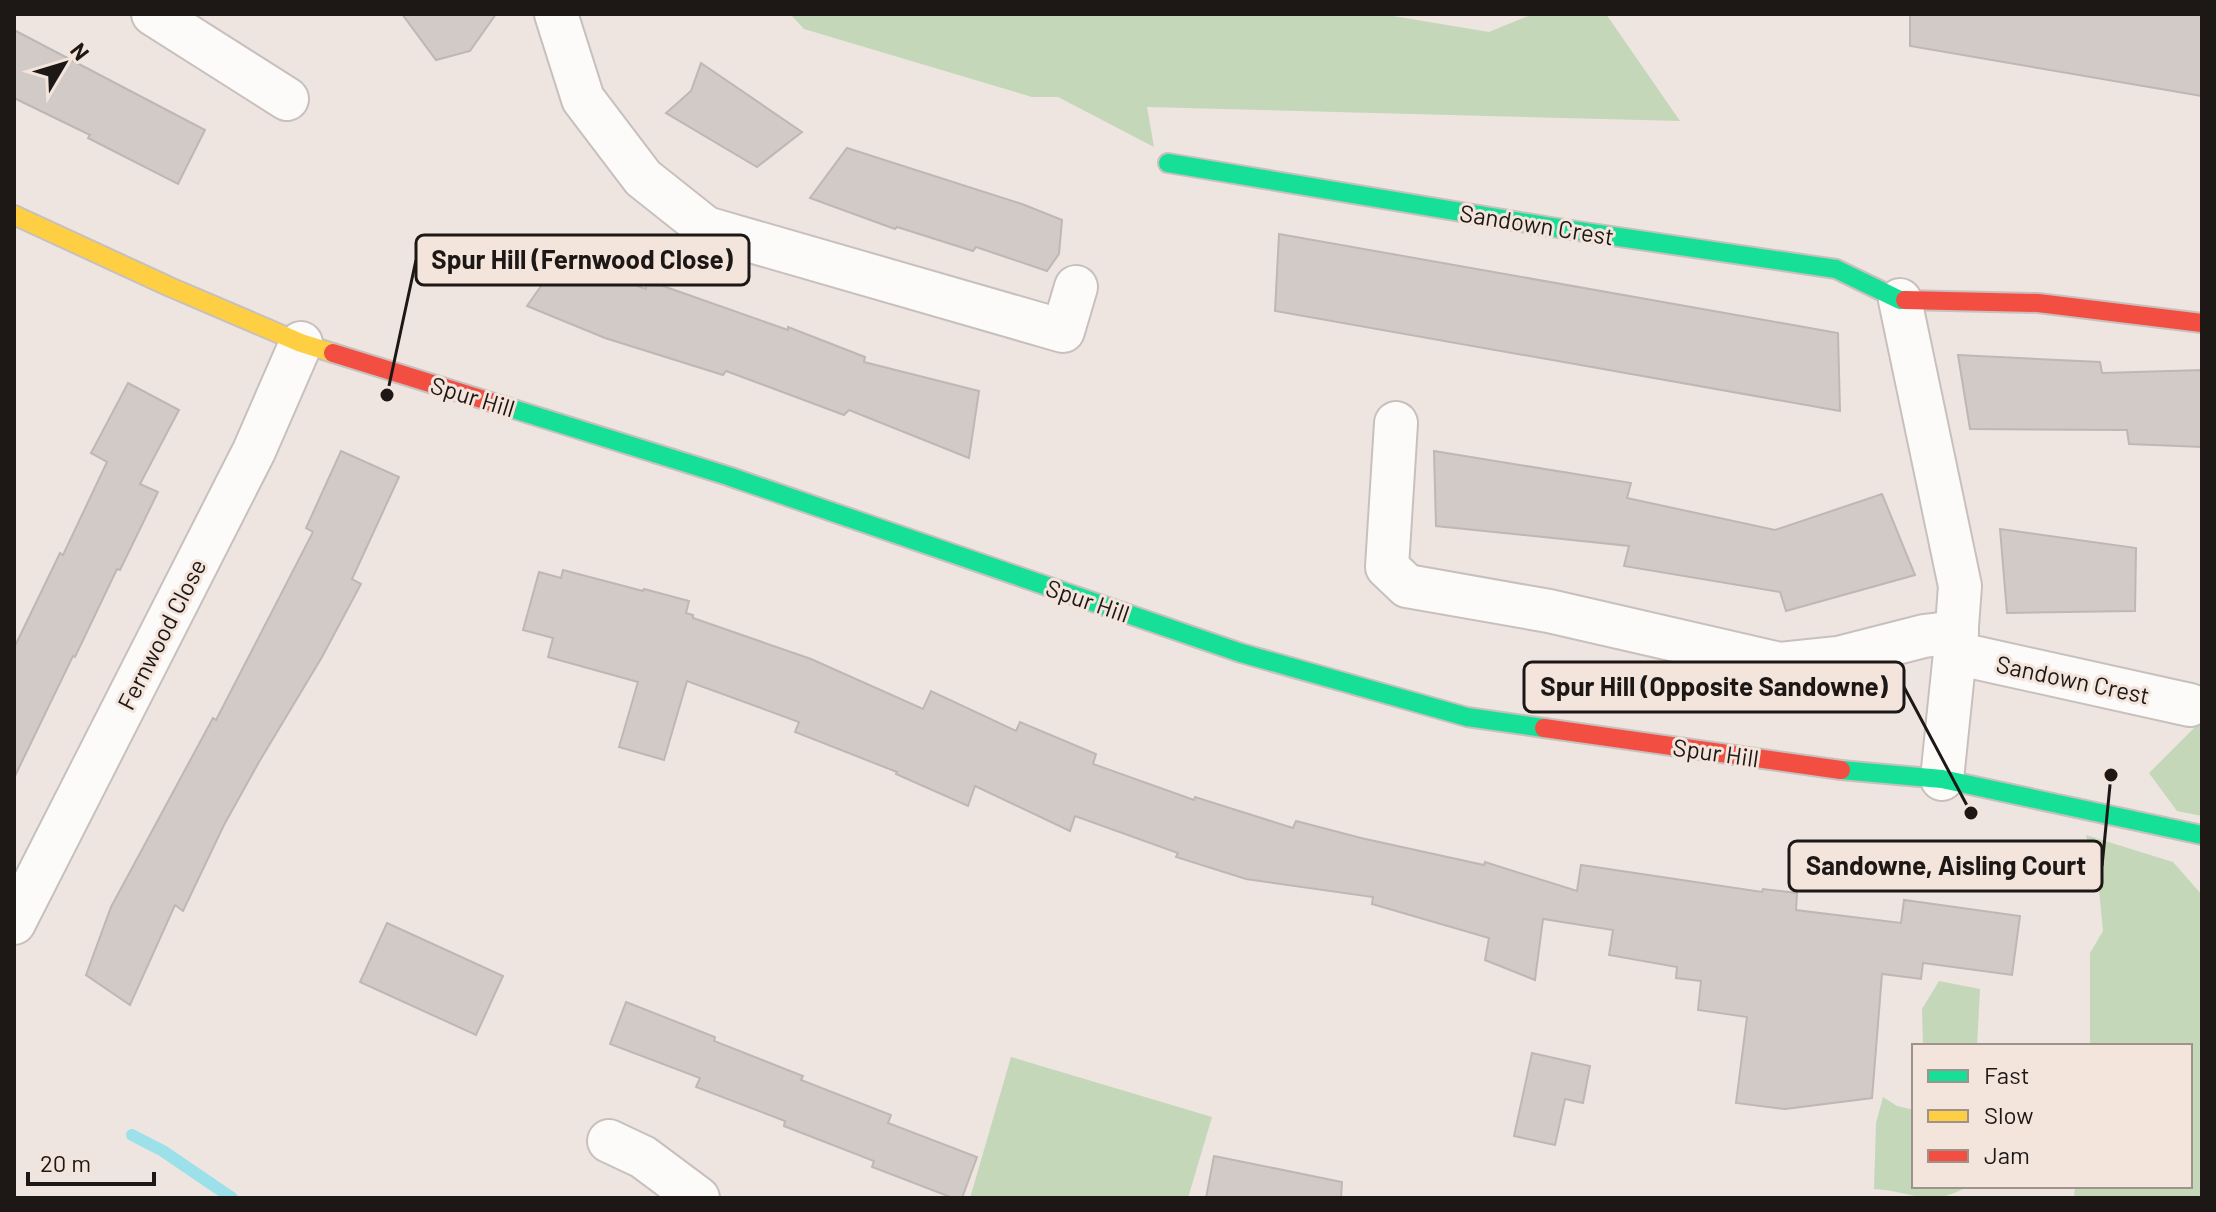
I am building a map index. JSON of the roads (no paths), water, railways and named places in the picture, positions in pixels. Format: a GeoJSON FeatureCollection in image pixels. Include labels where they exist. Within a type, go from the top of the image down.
{"type":"FeatureCollection","features":[{"type":"Feature","properties":{"kind":"street"},"geometry":{"type":"LineString","coordinates":[[153,14],[287,99]]}},
{"type":"Feature","properties":{"kind":"street"},"geometry":{"type":"LineString","coordinates":[[556,14],[583,99],[643,178],[706,228],[1063,331],[1076,287]]}},
{"type":"Feature","properties":{"kind":"street","name":"Sandown Crest"},"geometry":{"type":"LineString","coordinates":[[1168,163],[1551,227],[1836,269],[1900,300],[2038,303],[2202,323]]}},
{"type":"Feature","properties":{"kind":"street","name":"Spur Hill"},"geometry":{"type":"LineString","coordinates":[[14,215],[301,343],[728,476],[1241,653],[1467,717],[1863,773],[1942,779],[2202,835]]}},
{"type":"Feature","properties":{"kind":"street"},"geometry":{"type":"LineString","coordinates":[[1900,300],[1960,586],[1942,779]]}},
{"type":"Feature","properties":{"kind":"street","name":"Fernwood Close"},"geometry":{"type":"LineString","coordinates":[[14,923],[254,451],[301,343]]}},
{"type":"Feature","properties":{"kind":"street","name":"Sandown Crest"},"geometry":{"type":"LineString","coordinates":[[1396,423],[1387,567],[1407,586],[1549,611],[1780,664],[1838,658],[1924,636],[2190,705]]}},
{"type":"Feature","properties":{"kind":"street"},"geometry":{"type":"LineString","coordinates":[[609,1141],[643,1157],[698,1198]]}},
{"type":"Feature","properties":{"kind":"waterway"},"geometry":{"type":"LineString","coordinates":[[132,1135],[163,1151],[232,1198]]}},
{"type":"Feature","properties":{"kind":"place","name":"Spur Hill (Fernwood Close)"},"geometry":{"type":"Point","coordinates":[387,395]}},
{"type":"Feature","properties":{"kind":"place","name":"Sandowne, Aisling Court"},"geometry":{"type":"Point","coordinates":[2111,775]}},
{"type":"Feature","properties":{"kind":"place","name":"Spur Hill (Opposite Sandowne)"},"geometry":{"type":"Point","coordinates":[1971,813]}}]}
